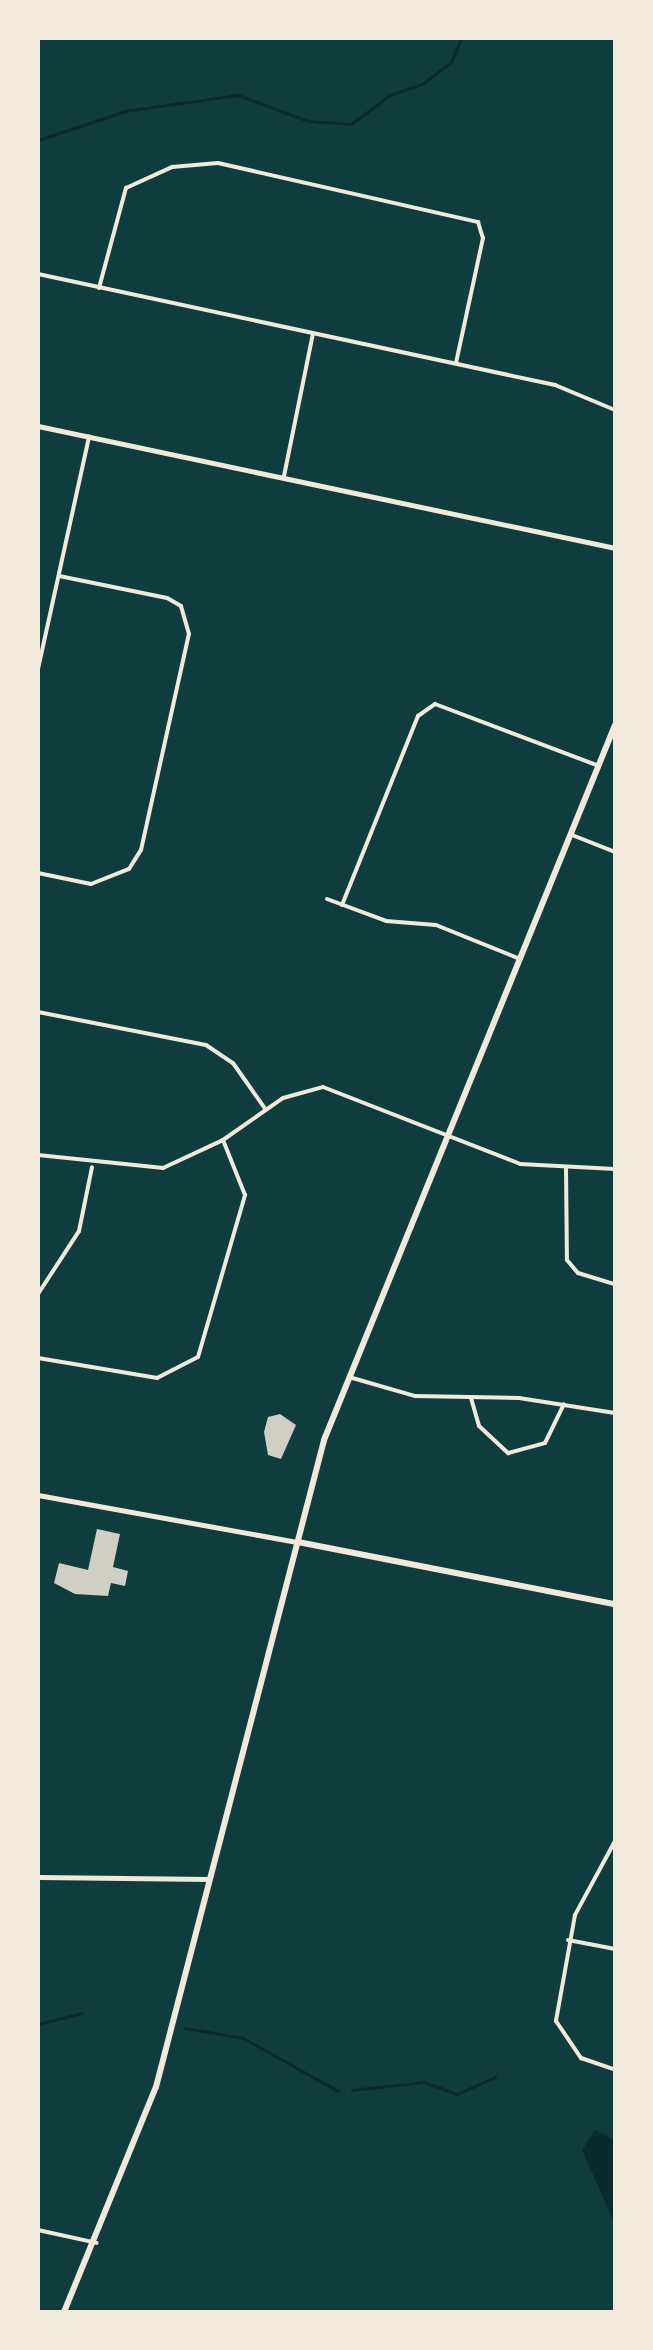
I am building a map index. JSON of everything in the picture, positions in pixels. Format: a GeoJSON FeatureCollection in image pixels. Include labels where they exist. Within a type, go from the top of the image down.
{"type":"FeatureCollection","features":[{"type":"Feature","properties":{"kind":"main road"},"geometry":{"type":"LineString","coordinates":[[64,2312],[97,2243],[156,2087],[298,1542],[349,1377],[615,725]]}},
{"type":"Feature","properties":{"kind":"main road"},"geometry":{"type":"LineString","coordinates":[[298,1542],[615,1604]]}},
{"type":"Feature","properties":{"kind":"street"},"geometry":{"type":"LineString","coordinates":[[99,288],[126,188],[195,161],[249,169],[478,222],[483,238],[456,363]]}},
{"type":"Feature","properties":{"kind":"street"},"geometry":{"type":"LineString","coordinates":[[38,274],[555,385],[615,410]]}},
{"type":"Feature","properties":{"kind":"street"},"geometry":{"type":"LineString","coordinates":[[284,476],[313,334]]}},
{"type":"Feature","properties":{"kind":"street"},"geometry":{"type":"LineString","coordinates":[[38,426],[615,548]]}},
{"type":"Feature","properties":{"kind":"street"},"geometry":{"type":"LineString","coordinates":[[38,669],[89,437]]}},
{"type":"Feature","properties":{"kind":"street"},"geometry":{"type":"LineString","coordinates":[[38,873],[91,884],[113,880],[135,860],[189,634],[181,606],[167,598],[59,576]]}},
{"type":"Feature","properties":{"kind":"street"},"geometry":{"type":"LineString","coordinates":[[342,905],[418,716],[435,704],[454,705],[599,766]]}},
{"type":"Feature","properties":{"kind":"street"},"geometry":{"type":"LineString","coordinates":[[572,835],[615,852]]}},
{"type":"Feature","properties":{"kind":"street"},"geometry":{"type":"LineString","coordinates":[[327,899],[386,921],[436,925],[520,959]]}},
{"type":"Feature","properties":{"kind":"street"},"geometry":{"type":"LineString","coordinates":[[38,1012],[206,1045],[233,1063],[266,1110]]}},
{"type":"Feature","properties":{"kind":"street"},"geometry":{"type":"LineString","coordinates":[[38,1155],[92,1166],[163,1168],[223,1140],[266,1110],[304,1089],[323,1087],[520,1164],[566,1169],[615,1169]]}},
{"type":"Feature","properties":{"kind":"street"},"geometry":{"type":"LineString","coordinates":[[38,1358],[157,1378],[198,1357],[245,1195],[223,1140]]}},
{"type":"Feature","properties":{"kind":"street"},"geometry":{"type":"LineString","coordinates":[[38,1294],[79,1231],[92,1166]]}},
{"type":"Feature","properties":{"kind":"street"},"geometry":{"type":"LineString","coordinates":[[566,1169],[567,1260],[578,1273],[615,1284]]}},
{"type":"Feature","properties":{"kind":"street"},"geometry":{"type":"LineString","coordinates":[[349,1377],[415,1396],[565,1403],[615,1413]]}},
{"type":"Feature","properties":{"kind":"street"},"geometry":{"type":"LineString","coordinates":[[471,1398],[479,1426],[508,1453],[545,1443],[565,1403]]}},
{"type":"Feature","properties":{"kind":"street"},"geometry":{"type":"LineString","coordinates":[[38,1495],[298,1542]]}},
{"type":"Feature","properties":{"kind":"street"},"geometry":{"type":"LineString","coordinates":[[615,1759],[615,1802]]}},
{"type":"Feature","properties":{"kind":"street"},"geometry":{"type":"LineString","coordinates":[[615,1841],[587,1882],[568,1940],[556,2021],[581,2058],[615,2070]]}},
{"type":"Feature","properties":{"kind":"street"},"geometry":{"type":"LineString","coordinates":[[38,1877],[209,1879]]}},
{"type":"Feature","properties":{"kind":"street"},"geometry":{"type":"LineString","coordinates":[[568,1940],[615,1949]]}},
{"type":"Feature","properties":{"kind":"street"},"geometry":{"type":"LineString","coordinates":[[38,2230],[97,2243]]}},
{"type":"Feature","properties":{"kind":"water"},"geometry":{"type":"Polygon","coordinates":[[[595,2130],[615,2140],[615,2224],[582,2150],[595,2130]]]}},
{"type":"Feature","properties":{"kind":"building"},"geometry":{"type":"Polygon","coordinates":[[[280,1414],[296,1425],[281,1459],[268,1455],[264,1432],[268,1417],[280,1414]]]}},
{"type":"Feature","properties":{"kind":"building"},"geometry":{"type":"Polygon","coordinates":[[[97,1529],[120,1534],[113,1567],[128,1571],[125,1586],[111,1583],[108,1596],[75,1594],[54,1583],[59,1563],[88,1570],[97,1529]]]}},
{"type":"Feature","properties":{"kind":"waterway"},"geometry":{"type":"LineString","coordinates":[[38,140],[125,111],[238,95],[308,121],[351,124],[390,95],[422,84],[451,62],[461,38]]}},
{"type":"Feature","properties":{"kind":"waterway"},"geometry":{"type":"LineString","coordinates":[[38,2024],[82,2013]]}},
{"type":"Feature","properties":{"kind":"waterway"},"geometry":{"type":"LineString","coordinates":[[185,2028],[243,2038],[338,2091]]}},
{"type":"Feature","properties":{"kind":"waterway"},"geometry":{"type":"LineString","coordinates":[[352,2090],[424,2082],[457,2094],[495,2077]]}}]}
